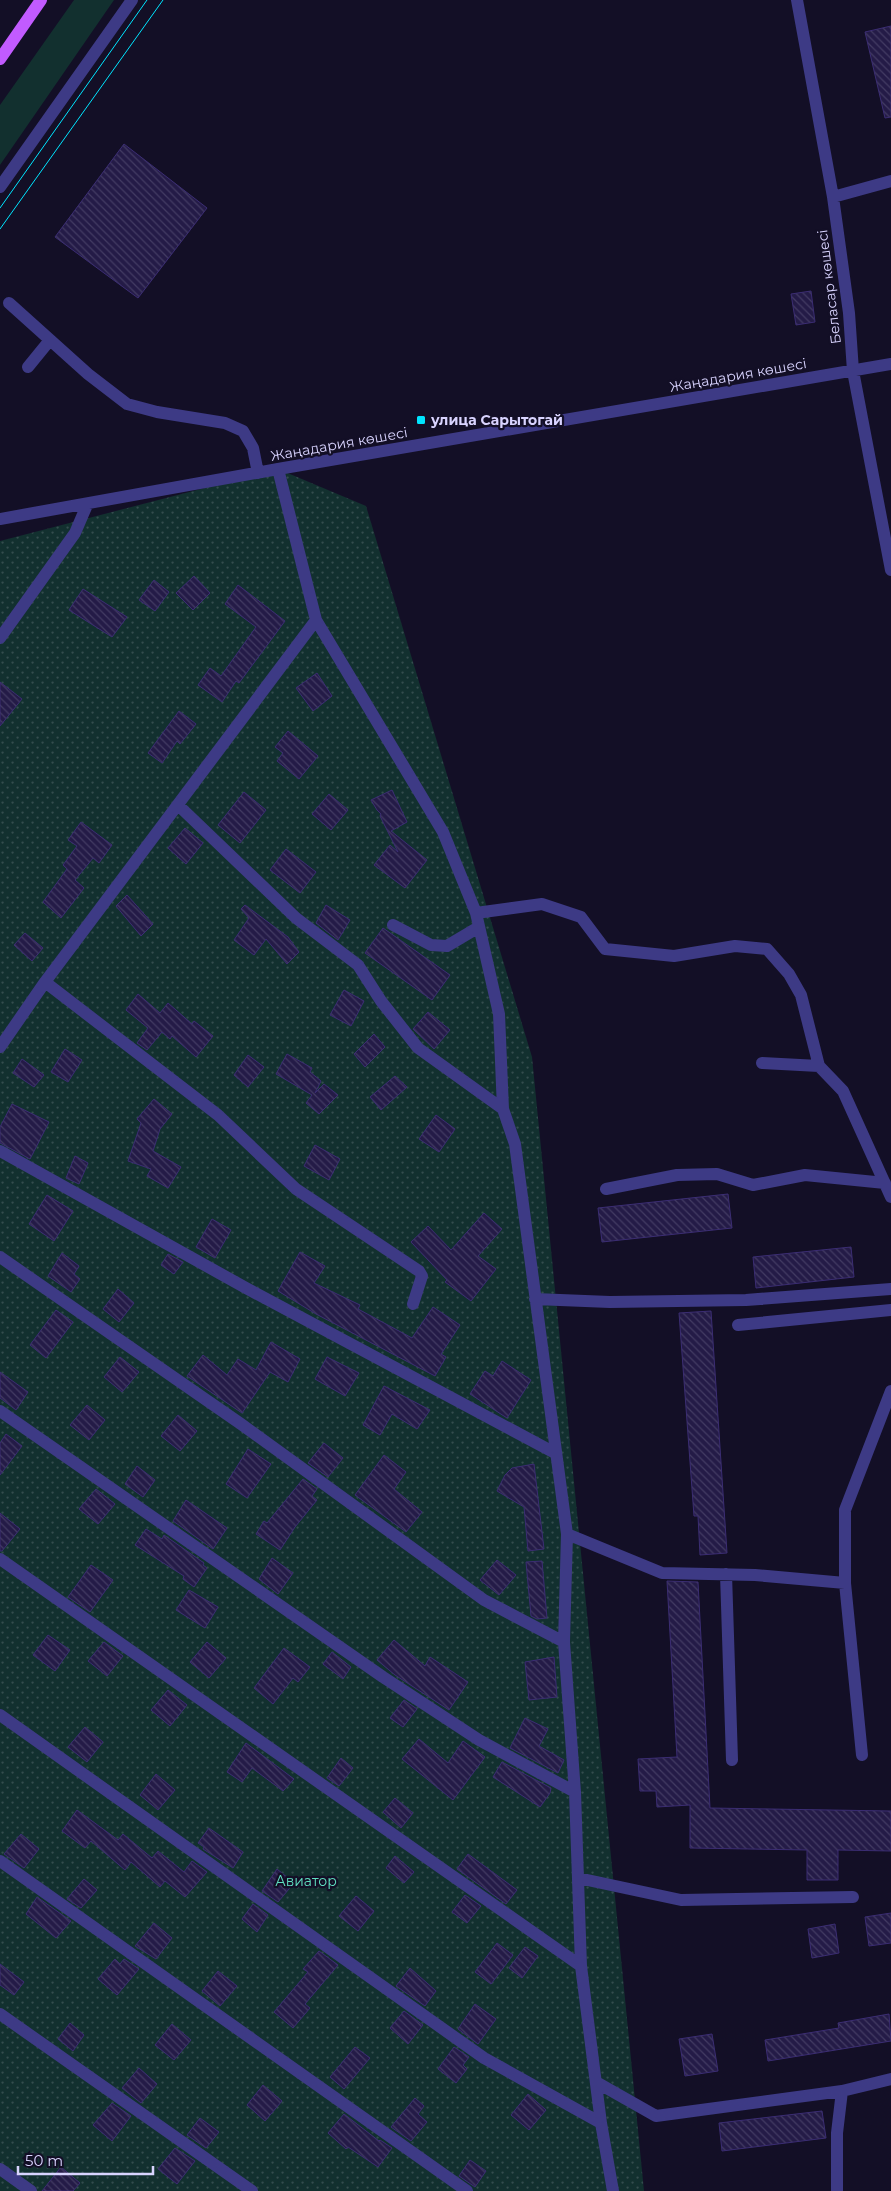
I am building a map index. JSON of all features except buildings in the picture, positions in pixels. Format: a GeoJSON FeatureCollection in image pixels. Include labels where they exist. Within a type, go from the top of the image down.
{"type":"FeatureCollection","features":[{"type":"Feature","properties":{"kind":"main road"},"geometry":{"type":"LineString","coordinates":[[0,59],[41,0]]}},
{"type":"Feature","properties":{"kind":"street"},"geometry":{"type":"LineString","coordinates":[[0,187],[132,0]]}},
{"type":"Feature","properties":{"kind":"street","name":"Беласар көшесі"},"geometry":{"type":"LineString","coordinates":[[798,0],[833,197],[849,313],[853,371],[891,570]]}},
{"type":"Feature","properties":{"kind":"street"},"geometry":{"type":"LineString","coordinates":[[833,197],[891,182]]}},
{"type":"Feature","properties":{"kind":"street"},"geometry":{"type":"LineString","coordinates":[[9,303],[88,374],[127,404],[157,412],[225,423],[243,431],[253,448],[258,473]]}},
{"type":"Feature","properties":{"kind":"street"},"geometry":{"type":"LineString","coordinates":[[28,367],[50,340]]}},
{"type":"Feature","properties":{"kind":"street","name":"Жаңадария көшесі"},"geometry":{"type":"LineString","coordinates":[[0,520],[278,469],[891,364]]}},
{"type":"Feature","properties":{"kind":"street"},"geometry":{"type":"LineString","coordinates":[[278,469],[316,620],[443,832],[476,913],[499,1014],[503,1108],[515,1144],[567,1534],[564,1642],[575,1792],[581,1966],[601,2123],[612,2191]]}},
{"type":"Feature","properties":{"kind":"street"},"geometry":{"type":"LineString","coordinates":[[0,638],[76,533],[87,505]]}},
{"type":"Feature","properties":{"kind":"street"},"geometry":{"type":"LineString","coordinates":[[0,1047],[45,982],[316,620]]}},
{"type":"Feature","properties":{"kind":"street"},"geometry":{"type":"LineString","coordinates":[[178,805],[296,918],[358,965],[381,1001],[418,1048],[503,1108]]}},
{"type":"Feature","properties":{"kind":"street"},"geometry":{"type":"LineString","coordinates":[[476,913],[542,904],[581,917],[605,949],[674,956],[735,946],[766,949],[789,974],[801,995],[819,1066],[843,1092],[891,1197]]}},
{"type":"Feature","properties":{"kind":"street"},"geometry":{"type":"LineString","coordinates":[[393,925],[431,944],[447,946],[480,927]]}},
{"type":"Feature","properties":{"kind":"street"},"geometry":{"type":"LineString","coordinates":[[45,982],[218,1115],[296,1189],[419,1271],[422,1276],[413,1304]]}},
{"type":"Feature","properties":{"kind":"street"},"geometry":{"type":"LineString","coordinates":[[762,1063],[819,1066]]}},
{"type":"Feature","properties":{"kind":"street"},"geometry":{"type":"LineString","coordinates":[[0,1151],[246,1288],[556,1453]]}},
{"type":"Feature","properties":{"kind":"street"},"geometry":{"type":"LineString","coordinates":[[606,1189],[677,1175],[717,1174],[753,1185],[805,1175],[885,1183]]}},
{"type":"Feature","properties":{"kind":"street"},"geometry":{"type":"LineString","coordinates":[[0,1257],[241,1424],[484,1600],[564,1642]]}},
{"type":"Feature","properties":{"kind":"street"},"geometry":{"type":"LineString","coordinates":[[535,1299],[610,1302],[746,1300],[891,1289]]}},
{"type":"Feature","properties":{"kind":"street"},"geometry":{"type":"LineString","coordinates":[[738,1325],[891,1310]]}},
{"type":"Feature","properties":{"kind":"street"},"geometry":{"type":"LineString","coordinates":[[862,1755],[846,1583],[845,1510],[891,1391]]}},
{"type":"Feature","properties":{"kind":"street"},"geometry":{"type":"LineString","coordinates":[[0,1412],[383,1677],[479,1740],[575,1792]]}},
{"type":"Feature","properties":{"kind":"street"},"geometry":{"type":"LineString","coordinates":[[567,1534],[662,1572],[726,1574],[846,1583]]}},
{"type":"Feature","properties":{"kind":"street"},"geometry":{"type":"LineString","coordinates":[[0,1559],[581,1966]]}},
{"type":"Feature","properties":{"kind":"street"},"geometry":{"type":"LineString","coordinates":[[726,1574],[732,1760]]}},
{"type":"Feature","properties":{"kind":"street"},"geometry":{"type":"LineString","coordinates":[[0,1715],[484,2058],[601,2123]]}},
{"type":"Feature","properties":{"kind":"street"},"geometry":{"type":"LineString","coordinates":[[0,1862],[467,2191]]}},
{"type":"Feature","properties":{"kind":"street"},"geometry":{"type":"LineString","coordinates":[[578,1878],[680,1900],[853,1896]]}},
{"type":"Feature","properties":{"kind":"street"},"geometry":{"type":"LineString","coordinates":[[0,2014],[252,2191]]}},
{"type":"Feature","properties":{"kind":"street"},"geometry":{"type":"LineString","coordinates":[[596,2082],[656,2116],[842,2091],[891,2079]]}},
{"type":"Feature","properties":{"kind":"street"},"geometry":{"type":"LineString","coordinates":[[837,2191],[837,2133],[842,2091]]}},
{"type":"Feature","properties":{"kind":"street"},"geometry":{"type":"LineString","coordinates":[[0,2169],[31,2191]]}},
{"type":"Feature","properties":{"kind":"green space"},"geometry":{"type":"Polygon","coordinates":[[[74,0],[114,0],[0,165],[0,105],[74,0]]]}},
{"type":"Feature","properties":{"kind":"green space","name":"Авиатор"},"geometry":{"type":"Polygon","coordinates":[[[278,469],[366,506],[532,1057],[644,2191],[0,2191],[0,541],[278,469]]]}},
{"type":"Feature","properties":{"kind":"tram line"},"geometry":{"type":"LineString","coordinates":[[0,208],[147,0]]}},
{"type":"Feature","properties":{"kind":"tram line"},"geometry":{"type":"LineString","coordinates":[[0,229],[163,0]]}},
{"type":"Feature","properties":{"kind":"place","name":"улица Сарытогай"},"geometry":{"type":"Point","coordinates":[421,420]}}]}
